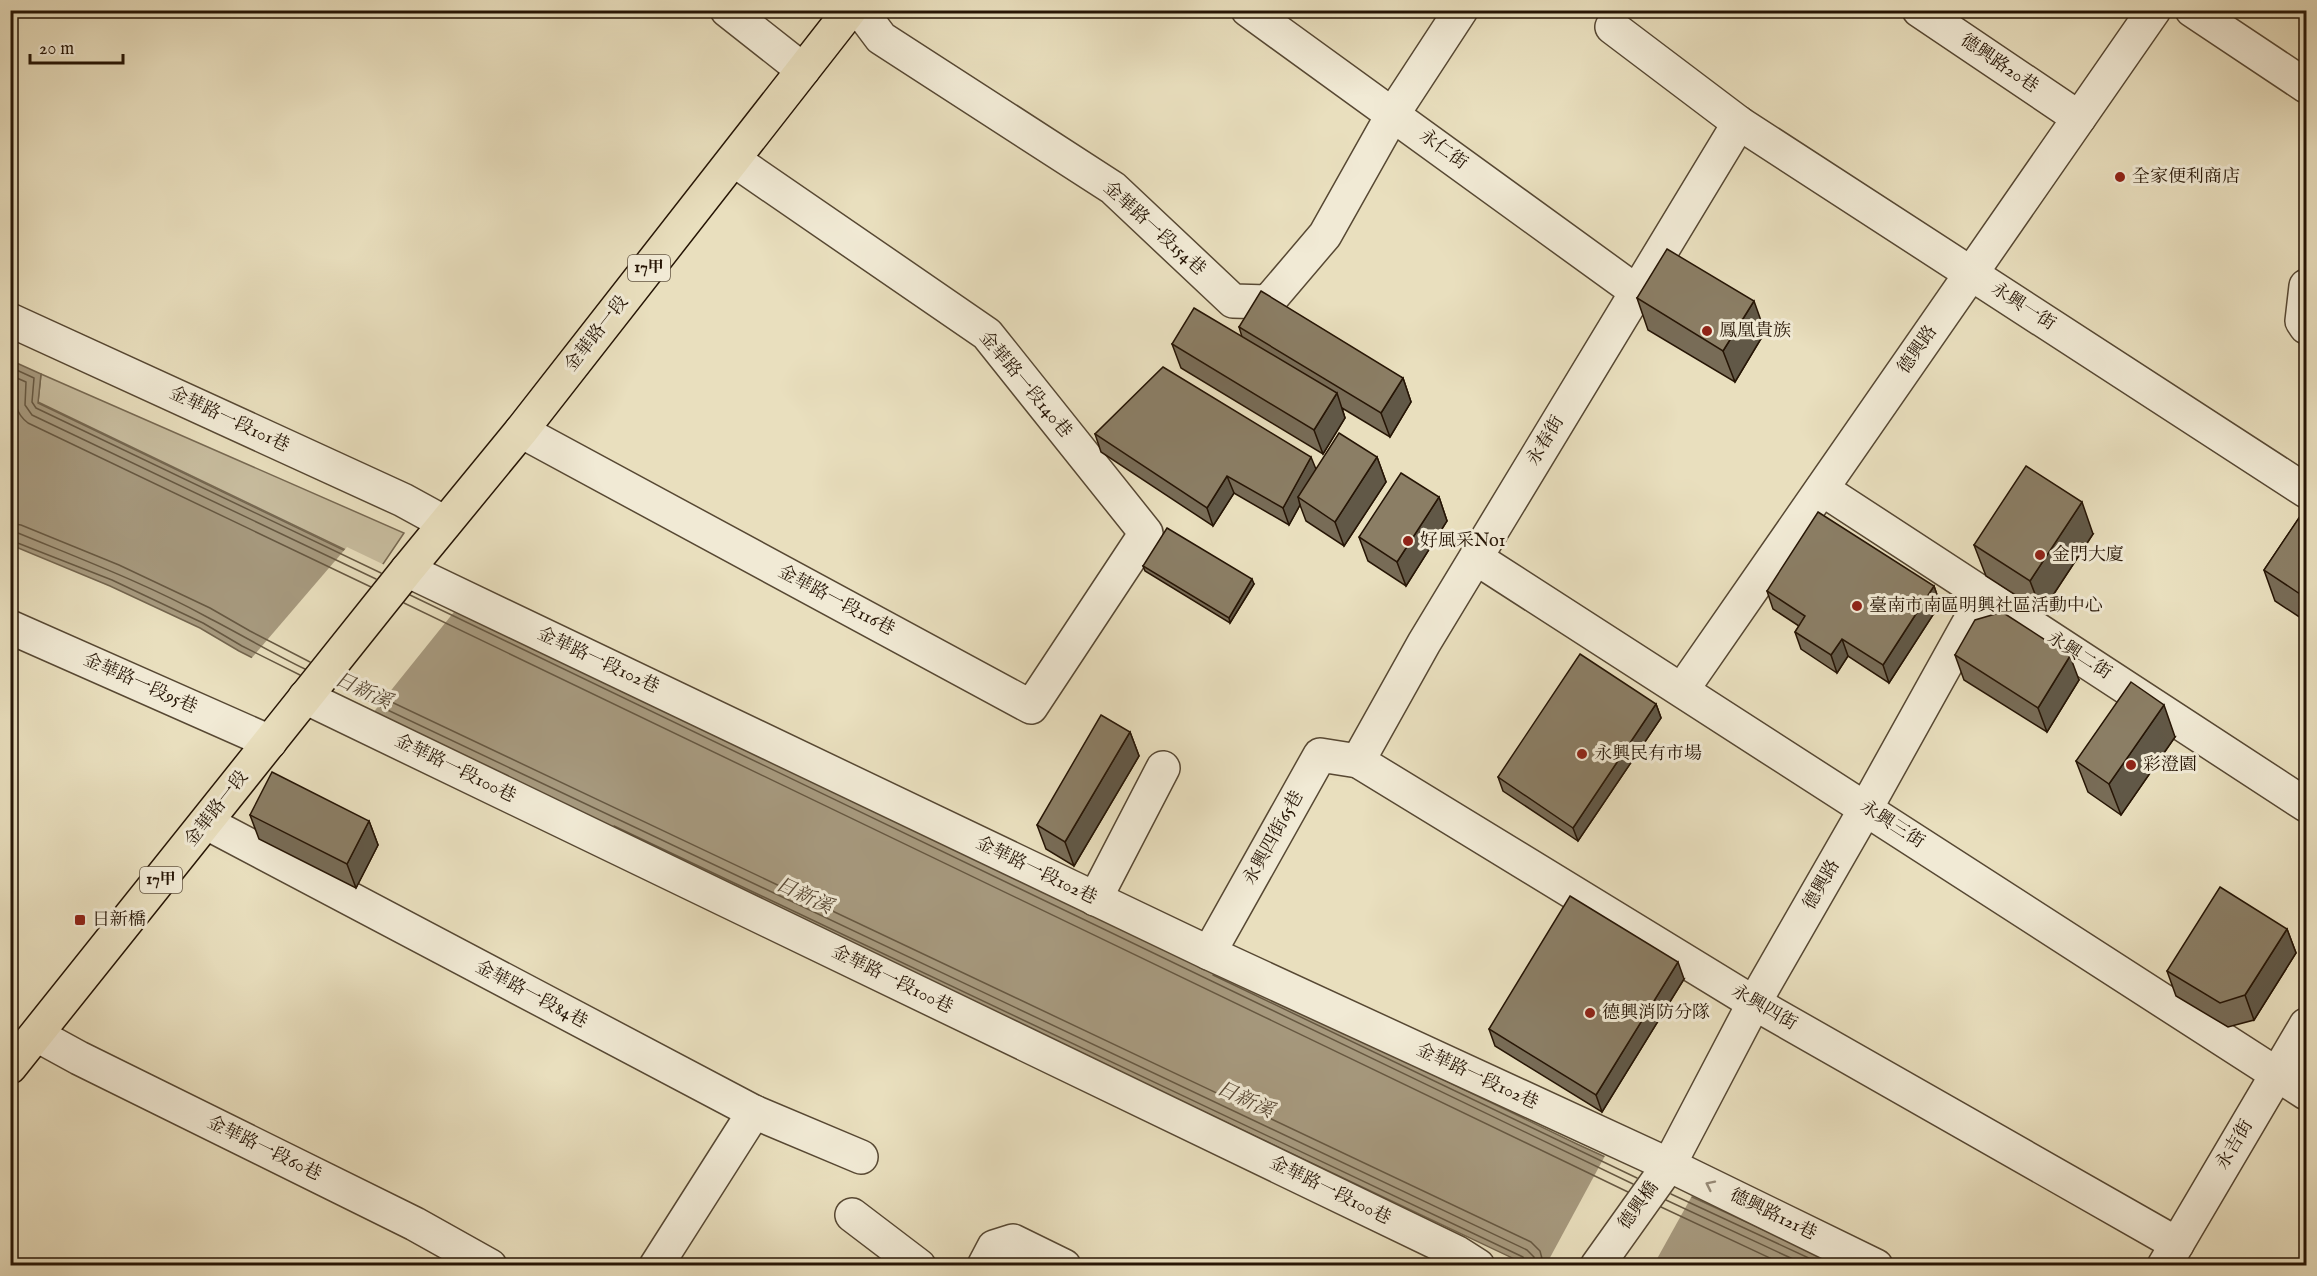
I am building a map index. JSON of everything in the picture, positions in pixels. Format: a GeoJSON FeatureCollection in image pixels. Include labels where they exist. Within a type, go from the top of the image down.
{"type":"FeatureCollection","features":[{"type":"Feature","properties":{"kind":"main road","name":"金華路一段"},"geometry":{"type":"LineString","coordinates":[[407,570],[521,431],[850,10]]}},
{"type":"Feature","properties":{"kind":"main road","name":"17甲"},"geometry":{"type":"LineString","coordinates":[[308,694],[407,570]]}},
{"type":"Feature","properties":{"kind":"main road","name":"金華路一段"},"geometry":{"type":"LineString","coordinates":[[10,1067],[308,694]]}},
{"type":"Feature","properties":{"kind":"street"},"geometry":{"type":"LineString","coordinates":[[727,10],[803,70]]}},
{"type":"Feature","properties":{"kind":"street","name":"金華路一段154巷"},"geometry":{"type":"LineString","coordinates":[[860,10],[881,38],[1113,188],[1233,301],[1268,302],[1325,236],[1393,114]]}},
{"type":"Feature","properties":{"kind":"street","name":"永仁街"},"geometry":{"type":"LineString","coordinates":[[1248,10],[1637,292]]}},
{"type":"Feature","properties":{"kind":"street"},"geometry":{"type":"LineString","coordinates":[[1393,114],[1461,10]]}},
{"type":"Feature","properties":{"kind":"street","name":"德興路20巷"},"geometry":{"type":"LineString","coordinates":[[1920,10],[2079,118]]}},
{"type":"Feature","properties":{"kind":"street","name":"德興路"},"geometry":{"type":"LineString","coordinates":[[1682,690],[2154,10]]}},
{"type":"Feature","properties":{"kind":"street"},"geometry":{"type":"LineString","coordinates":[[2192,10],[2307,86]]}},
{"type":"Feature","properties":{"kind":"street","name":"永興一街"},"geometry":{"type":"LineString","coordinates":[[1612,27],[1739,123],[2307,491]]}},
{"type":"Feature","properties":{"kind":"street","name":"永春街"},"geometry":{"type":"LineString","coordinates":[[1358,761],[1424,643],[1739,123]]}},
{"type":"Feature","properties":{"kind":"street","name":"金華路一段140巷"},"geometry":{"type":"LineString","coordinates":[[734,160],[987,334],[1146,533],[1106,591]]}},
{"type":"Feature","properties":{"kind":"street"},"geometry":{"type":"LineString","coordinates":[[2307,286],[2302,321],[2307,327]]}},
{"type":"Feature","properties":{"kind":"street","name":"金華路一段101巷"},"geometry":{"type":"LineString","coordinates":[[10,320],[403,500],[445,523]]}},
{"type":"Feature","properties":{"kind":"street","name":"金華路一段116巷"},"geometry":{"type":"LineString","coordinates":[[521,431],[1030,706],[1106,591]]}},
{"type":"Feature","properties":{"kind":"street","name":"永興二街"},"geometry":{"type":"LineString","coordinates":[[1822,489],[2307,805]]}},
{"type":"Feature","properties":{"kind":"street","name":"永興三街"},"geometry":{"type":"LineString","coordinates":[[1476,558],[2307,1093]]}},
{"type":"Feature","properties":{"kind":"street","name":"金華路一段102巷"},"geometry":{"type":"LineString","coordinates":[[407,570],[1665,1170]]}},
{"type":"Feature","properties":{"kind":"street","name":"德興路"},"geometry":{"type":"LineString","coordinates":[[1665,1170],[1754,1003],[1866,808],[1984,594]]}},
{"type":"Feature","properties":{"kind":"street","name":"金華路一段95巷"},"geometry":{"type":"LineString","coordinates":[[15,636],[270,742]]}},
{"type":"Feature","properties":{"kind":"street","name":"金華路一段100巷"},"geometry":{"type":"LineString","coordinates":[[308,694],[1456,1252],[1478,1266]]}},
{"type":"Feature","properties":{"kind":"street","name":"永興四街65巷"},"geometry":{"type":"LineString","coordinates":[[1209,953],[1320,756],[1358,761]]}},
{"type":"Feature","properties":{"kind":"street","name":"永興四街"},"geometry":{"type":"LineString","coordinates":[[1358,761],[2171,1255]]}},
{"type":"Feature","properties":{"kind":"street"},"geometry":{"type":"LineString","coordinates":[[1095,899],[1163,768]]}},
{"type":"Feature","properties":{"kind":"street","name":"金華路一段84巷"},"geometry":{"type":"LineString","coordinates":[[207,823],[754,1112],[861,1156]]}},
{"type":"Feature","properties":{"kind":"street","name":"永吉街"},"geometry":{"type":"LineString","coordinates":[[2171,1255],[2307,1025]]}},
{"type":"Feature","properties":{"kind":"street","name":"金華路一段60巷"},"geometry":{"type":"LineString","coordinates":[[37,1035],[78,1058],[416,1224],[490,1266]]}},
{"type":"Feature","properties":{"kind":"street"},"geometry":{"type":"LineString","coordinates":[[656,1266],[754,1112]]}},
{"type":"Feature","properties":{"kind":"street","name":"德興橋"},"geometry":{"type":"LineString","coordinates":[[1597,1266],[1665,1170]]}},
{"type":"Feature","properties":{"kind":"street","name":"德興路121巷"},"geometry":{"type":"LineString","coordinates":[[1665,1170],[1876,1266]]}},
{"type":"Feature","properties":{"kind":"street"},"geometry":{"type":"LineString","coordinates":[[852,1215],[919,1266]]}},
{"type":"Feature","properties":{"kind":"street"},"geometry":{"type":"LineString","coordinates":[[984,1266],[994,1247],[1013,1241],[1065,1266]]}},
{"type":"Feature","properties":{"kind":"shaded area"},"geometry":{"type":"Polygon","coordinates":[[[41,374],[404,533],[381,567],[38,402],[41,374]]]}},
{"type":"Feature","properties":{"kind":"water","name":"日新溪"},"geometry":{"type":"Polygon","coordinates":[[[10,360],[41,374],[38,403],[1577,1144],[1840,1265],[1527,1265],[345,705],[239,651],[200,628],[110,586],[11,545],[10,360]]]}},
{"type":"Feature","properties":{"kind":"pier"},"geometry":{"type":"Polygon","coordinates":[[[347,547],[462,602],[368,719],[250,660],[347,547]]]}},
{"type":"Feature","properties":{"kind":"pier"},"geometry":{"type":"Polygon","coordinates":[[[1606,1154],[1693,1194],[1653,1266],[1546,1265],[1606,1154]]]}},
{"type":"Feature","properties":{"kind":"building"},"geometry":{"type":"Polygon","coordinates":[[[1667,249],[1754,301],[1723,351],[1637,298],[1667,249]]]}},
{"type":"Feature","properties":{"kind":"building"},"geometry":{"type":"Polygon","coordinates":[[[1261,291],[1403,378],[1381,413],[1239,327],[1261,291]]]}},
{"type":"Feature","properties":{"kind":"building"},"geometry":{"type":"Polygon","coordinates":[[[1194,308],[1337,393],[1314,430],[1172,344],[1194,308]]]}},
{"type":"Feature","properties":{"kind":"building"},"geometry":{"type":"Polygon","coordinates":[[[1163,367],[1311,457],[1283,508],[1227,476],[1207,508],[1095,434],[1163,367]]]}},
{"type":"Feature","properties":{"kind":"building"},"geometry":{"type":"Polygon","coordinates":[[[1339,433],[1377,457],[1335,522],[1298,497],[1339,433]]]}},
{"type":"Feature","properties":{"kind":"building"},"geometry":{"type":"Polygon","coordinates":[[[2026,466],[2082,502],[2030,581],[1974,545],[2026,466]]]}},
{"type":"Feature","properties":{"kind":"building"},"geometry":{"type":"Polygon","coordinates":[[[1401,473],[1439,497],[1397,562],[1359,537],[1401,473]]]}},
{"type":"Feature","properties":{"kind":"building"},"geometry":{"type":"Polygon","coordinates":[[[2307,506],[2307,584],[2300,594],[2264,570],[2307,506]]]}},
{"type":"Feature","properties":{"kind":"building","name":"臺南市南區明興社區活動中心"},"geometry":{"type":"Polygon","coordinates":[[[1818,512],[1934,586],[1883,665],[1842,639],[1831,655],[1795,632],[1805,616],[1767,591],[1818,512]]]}},
{"type":"Feature","properties":{"kind":"building"},"geometry":{"type":"Polygon","coordinates":[[[1167,528],[1252,579],[1229,618],[1143,566],[1167,528]]]}},
{"type":"Feature","properties":{"kind":"building"},"geometry":{"type":"Polygon","coordinates":[[[2002,612],[2070,656],[2038,708],[1955,655],[1975,620],[2002,612]]]}},
{"type":"Feature","properties":{"kind":"building","name":"永興民有市場"},"geometry":{"type":"Polygon","coordinates":[[[1580,654],[1656,704],[1573,828],[1498,777],[1580,654]]]}},
{"type":"Feature","properties":{"kind":"building"},"geometry":{"type":"Polygon","coordinates":[[[2131,682],[2164,705],[2109,784],[2076,761],[2131,682]]]}},
{"type":"Feature","properties":{"kind":"building"},"geometry":{"type":"Polygon","coordinates":[[[1101,715],[1130,732],[1065,842],[1037,825],[1101,715]]]}},
{"type":"Feature","properties":{"kind":"building"},"geometry":{"type":"Polygon","coordinates":[[[272,772],[369,821],[347,864],[250,815],[272,772]]]}},
{"type":"Feature","properties":{"kind":"building"},"geometry":{"type":"Polygon","coordinates":[[[2220,887],[2287,929],[2245,995],[2220,1003],[2167,971],[2220,887]]]}},
{"type":"Feature","properties":{"kind":"building","name":"德興消防分隊"},"geometry":{"type":"Polygon","coordinates":[[[1570,896],[1678,962],[1596,1095],[1489,1029],[1570,896]]]}},
{"type":"Feature","properties":{"kind":"place","name":"全家便利商店"},"geometry":{"type":"Point","coordinates":[2120,177]}},
{"type":"Feature","properties":{"kind":"place","name":"鳳凰貴族"},"geometry":{"type":"Point","coordinates":[1707,331]}},
{"type":"Feature","properties":{"kind":"place","name":"好風采No1"},"geometry":{"type":"Point","coordinates":[1408,541]}},
{"type":"Feature","properties":{"kind":"place","name":"金門大廈"},"geometry":{"type":"Point","coordinates":[2040,555]}},
{"type":"Feature","properties":{"kind":"place","name":"臺南市南區明興社區活動中心"},"geometry":{"type":"Point","coordinates":[1857,606]}},
{"type":"Feature","properties":{"kind":"place","name":"永興民有市場"},"geometry":{"type":"Point","coordinates":[1582,754]}},
{"type":"Feature","properties":{"kind":"place","name":"彩澄園"},"geometry":{"type":"Point","coordinates":[2131,765]}},
{"type":"Feature","properties":{"kind":"place","name":"日新橋"},"geometry":{"type":"Point","coordinates":[80,920]}},
{"type":"Feature","properties":{"kind":"place","name":"德興消防分隊"},"geometry":{"type":"Point","coordinates":[1590,1013]}}]}
